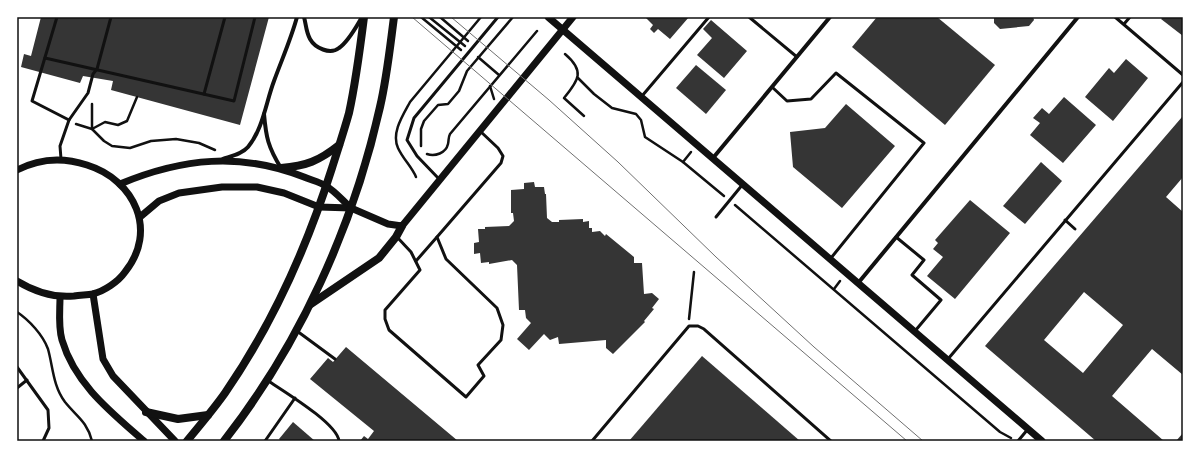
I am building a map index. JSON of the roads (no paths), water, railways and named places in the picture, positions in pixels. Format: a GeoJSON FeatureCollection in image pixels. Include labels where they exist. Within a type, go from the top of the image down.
{"type":"FeatureCollection","features":[{"type":"Feature","properties":{"kind":"main road"},"geometry":{"type":"LineString","coordinates":[[187,441],[224,393],[275,309],[299,259],[319,207],[340,144],[348,114],[358,64],[363,17]]}},
{"type":"Feature","properties":{"kind":"main road"},"geometry":{"type":"LineString","coordinates":[[224,441],[267,380],[309,306],[331,258],[351,208],[369,152],[380,105],[394,17]]}},
{"type":"Feature","properties":{"kind":"main road"},"geometry":{"type":"LineString","coordinates":[[281,168],[301,166],[315,162],[340,144]]}},
{"type":"Feature","properties":{"kind":"main road"},"geometry":{"type":"LineString","coordinates":[[309,306],[378,258],[396,237],[402,226]]}},
{"type":"Feature","properties":{"kind":"main road"},"geometry":{"type":"LineString","coordinates":[[146,412],[178,419],[208,415]]}},
{"type":"Feature","properties":{"kind":"street"},"geometry":{"type":"LineString","coordinates":[[221,160],[247,149],[254,140],[274,81],[290,43],[297,17]]}},
{"type":"Feature","properties":{"kind":"street"},"geometry":{"type":"LineString","coordinates":[[304,17],[310,39],[325,50],[333,51],[340,48],[363,17]]}},
{"type":"Feature","properties":{"kind":"street"},"geometry":{"type":"LineString","coordinates":[[548,17],[859,282],[1042,441]]}},
{"type":"Feature","properties":{"kind":"street"},"geometry":{"type":"LineString","coordinates":[[120,184],[174,165],[221,160],[255,163],[281,168],[326,186],[351,208],[388,224],[402,226],[572,17]]}},
{"type":"Feature","properties":{"kind":"street"},"geometry":{"type":"LineString","coordinates":[[713,158],[830,17]]}},
{"type":"Feature","properties":{"kind":"street"},"geometry":{"type":"LineString","coordinates":[[859,282],[1078,17]]}},
{"type":"Feature","properties":{"kind":"street"},"geometry":{"type":"LineString","coordinates":[[264,112],[266,136],[272,152],[281,168]]}},
{"type":"Feature","properties":{"kind":"street"},"geometry":{"type":"LineString","coordinates":[[17,170],[30,164],[61,159],[93,166],[109,175],[120,184],[133,200],[140,218],[138,251],[122,277],[110,286],[93,294],[60,297],[38,292],[17,281]]}},
{"type":"Feature","properties":{"kind":"street"},"geometry":{"type":"LineString","coordinates":[[140,218],[155,204],[168,196],[179,192],[222,187],[257,187],[272,190],[319,207],[351,208]]}},
{"type":"Feature","properties":{"kind":"street"},"geometry":{"type":"LineString","coordinates":[[93,294],[103,359],[113,376],[175,441]]}},
{"type":"Feature","properties":{"kind":"street"},"geometry":{"type":"LineString","coordinates":[[60,297],[62,338],[72,365],[86,386],[100,401],[144,441]]}},
{"type":"Feature","properties":{"kind":"lane"},"geometry":{"type":"LineString","coordinates":[[57,17],[32,101],[69,120]]}},
{"type":"Feature","properties":{"kind":"lane"},"geometry":{"type":"LineString","coordinates":[[61,159],[60,146],[69,120],[88,93],[93,74],[98,69],[111,17]]}},
{"type":"Feature","properties":{"kind":"lane"},"geometry":{"type":"LineString","coordinates":[[204,94],[226,17]]}},
{"type":"Feature","properties":{"kind":"lane"},"geometry":{"type":"LineString","coordinates":[[45,58],[234,101],[254,17]]}},
{"type":"Feature","properties":{"kind":"lane"},"geometry":{"type":"LineString","coordinates":[[440,180],[417,156],[407,140],[414,118],[498,17]]}},
{"type":"Feature","properties":{"kind":"lane"},"geometry":{"type":"LineString","coordinates":[[642,96],[709,17]]}},
{"type":"Feature","properties":{"kind":"lane"},"geometry":{"type":"LineString","coordinates":[[749,17],[797,56]]}},
{"type":"Feature","properties":{"kind":"lane"},"geometry":{"type":"LineString","coordinates":[[1116,17],[1183,75]]}},
{"type":"Feature","properties":{"kind":"lane"},"geometry":{"type":"LineString","coordinates":[[1124,24],[1130,17]]}},
{"type":"Feature","properties":{"kind":"lane"},"geometry":{"type":"LineString","coordinates":[[772,87],[787,101],[811,99],[836,72],[924,143],[830,258]]}},
{"type":"Feature","properties":{"kind":"lane"},"geometry":{"type":"LineString","coordinates":[[948,359],[1183,82]]}},
{"type":"Feature","properties":{"kind":"lane"},"geometry":{"type":"LineString","coordinates":[[416,261],[501,163],[503,156],[498,148],[480,131]]}},
{"type":"Feature","properties":{"kind":"lane"},"geometry":{"type":"LineString","coordinates":[[716,216],[743,184]]}},
{"type":"Feature","properties":{"kind":"lane"},"geometry":{"type":"LineString","coordinates":[[1065,220],[1075,229]]}},
{"type":"Feature","properties":{"kind":"lane"},"geometry":{"type":"LineString","coordinates":[[396,237],[416,261],[420,270],[385,310],[385,319],[389,330],[466,396],[484,376],[478,365],[502,340],[503,324],[497,308],[446,259],[437,238]]}},
{"type":"Feature","properties":{"kind":"lane"},"geometry":{"type":"LineString","coordinates":[[896,237],[924,260],[912,275],[942,300],[915,331]]}},
{"type":"Feature","properties":{"kind":"lane"},"geometry":{"type":"LineString","coordinates":[[592,441],[689,326],[698,326],[704,329],[831,441]]}},
{"type":"Feature","properties":{"kind":"lane"},"geometry":{"type":"LineString","coordinates":[[296,330],[335,359]]}},
{"type":"Feature","properties":{"kind":"lane"},"geometry":{"type":"LineString","coordinates":[[17,367],[48,410],[49,428],[43,441]]}},
{"type":"Feature","properties":{"kind":"lane"},"geometry":{"type":"LineString","coordinates":[[17,388],[27,380]]}},
{"type":"Feature","properties":{"kind":"lane"},"geometry":{"type":"LineString","coordinates":[[267,380],[295,398],[336,431],[339,441]]}},
{"type":"Feature","properties":{"kind":"lane"},"geometry":{"type":"LineString","coordinates":[[265,441],[295,398]]}},
{"type":"Feature","properties":{"kind":"lane"},"geometry":{"type":"LineString","coordinates":[[1018,441],[1028,429]]}},
{"type":"Feature","properties":{"kind":"tram line"},"geometry":{"type":"LineString","coordinates":[[412,17],[907,441]]}},
{"type":"Feature","properties":{"kind":"tram line"},"geometry":{"type":"LineString","coordinates":[[451,17],[549,100],[618,162],[716,257],[814,347],[923,441]]}}]}
